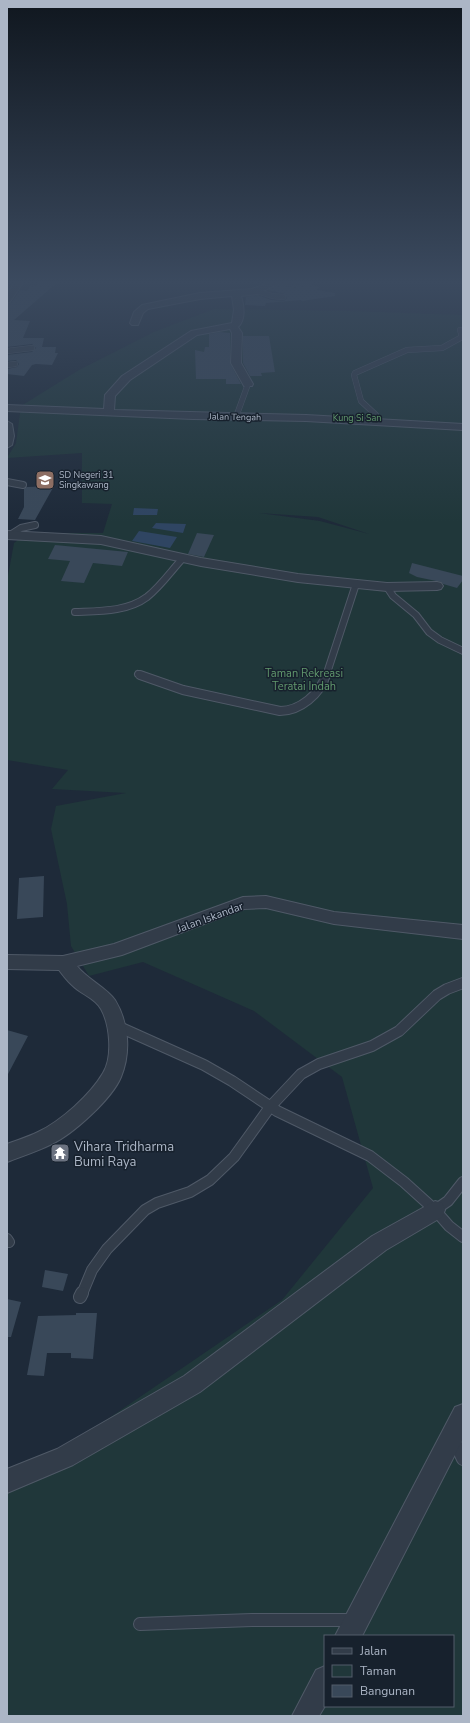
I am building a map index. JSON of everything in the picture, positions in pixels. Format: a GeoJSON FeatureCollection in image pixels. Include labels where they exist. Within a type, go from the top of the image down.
{"type":"FeatureCollection","features":[{"type":"Feature","properties":{"kind":"street"},"geometry":{"type":"LineString","coordinates":[[109,412],[110,395],[126,378],[151,361]]}},
{"type":"Feature","properties":{"kind":"street"},"geometry":{"type":"LineString","coordinates":[[236,361],[248,384]]}},
{"type":"Feature","properties":{"kind":"street","name":"Jalan Tengah"},"geometry":{"type":"LineString","coordinates":[[7,408],[236,417],[306,418],[463,426]]}},
{"type":"Feature","properties":{"kind":"street"},"geometry":{"type":"LineString","coordinates":[[7,424],[9,436],[7,445]]}},
{"type":"Feature","properties":{"kind":"street"},"geometry":{"type":"LineString","coordinates":[[8,535],[101,540],[183,558],[298,578],[387,587],[437,586]]}},
{"type":"Feature","properties":{"kind":"street","name":"Jalan Iskandar"},"geometry":{"type":"LineString","coordinates":[[7,962],[63,963],[116,950],[242,903],[266,902],[334,918],[463,932]]}},
{"type":"Feature","properties":{"kind":"street"},"geometry":{"type":"LineString","coordinates":[[7,1153],[46,1138],[70,1122],[91,1103],[112,1076],[117,1057],[116,1026],[108,1004],[98,994],[79,981],[63,963]]}},
{"type":"Feature","properties":{"kind":"street"},"geometry":{"type":"LineString","coordinates":[[7,1482],[66,1457],[192,1384],[379,1243],[435,1210]]}},
{"type":"Feature","properties":{"kind":"street"},"geometry":{"type":"LineString","coordinates":[[353,1628],[463,1415]]}},
{"type":"Feature","properties":{"kind":"street"},"geometry":{"type":"LineString","coordinates":[[305,1716],[324,1681]]}},
{"type":"Feature","properties":{"kind":"lane"},"geometry":{"type":"LineString","coordinates":[[374,421],[376,415],[361,401],[354,375],[355,372],[383,361]]}},
{"type":"Feature","properties":{"kind":"lane"},"geometry":{"type":"LineString","coordinates":[[7,365],[15,364]]}},
{"type":"Feature","properties":{"kind":"lane"},"geometry":{"type":"LineString","coordinates":[[236,417],[248,384]]}},
{"type":"Feature","properties":{"kind":"lane"},"geometry":{"type":"LineString","coordinates":[[7,482],[23,485]]}},
{"type":"Feature","properties":{"kind":"lane"},"geometry":{"type":"LineString","coordinates":[[8,535],[21,528],[35,525]]}},
{"type":"Feature","properties":{"kind":"lane"},"geometry":{"type":"LineString","coordinates":[[74,612],[109,610],[135,603],[147,597],[183,558]]}},
{"type":"Feature","properties":{"kind":"lane"},"geometry":{"type":"LineString","coordinates":[[138,674],[183,690],[243,704],[280,711],[290,711],[297,708],[310,698],[322,685],[356,584]]}},
{"type":"Feature","properties":{"kind":"lane"},"geometry":{"type":"LineString","coordinates":[[387,587],[393,596],[416,615],[429,632],[440,640],[463,651]]}},
{"type":"Feature","properties":{"kind":"lane"},"geometry":{"type":"LineString","coordinates":[[80,1297],[92,1270],[107,1249],[145,1210],[157,1203],[190,1192],[210,1180],[234,1157],[270,1107],[301,1074],[319,1064],[372,1046],[399,1031],[438,995],[447,989],[463,983]]}},
{"type":"Feature","properties":{"kind":"lane"},"geometry":{"type":"LineString","coordinates":[[116,1026],[176,1051],[231,1081],[270,1107],[371,1157],[412,1189],[435,1210],[449,1226],[463,1237]]}},
{"type":"Feature","properties":{"kind":"lane"},"geometry":{"type":"LineString","coordinates":[[435,1210],[448,1201],[463,1182]]}},
{"type":"Feature","properties":{"kind":"lane"},"geometry":{"type":"LineString","coordinates":[[452,1436],[463,1459]]}},
{"type":"Feature","properties":{"kind":"lane"},"geometry":{"type":"LineString","coordinates":[[140,1624],[252,1620],[353,1628]]}},
{"type":"Feature","properties":{"kind":"green space"},"geometry":{"type":"Polygon","coordinates":[[[96,361],[463,361],[463,1716],[7,1716],[7,1486],[27,1474],[282,1300],[373,1188],[342,1077],[254,1011],[143,962],[89,976],[71,946],[67,904],[51,829],[56,806],[126,793],[52,789],[68,770],[7,760],[7,581],[14,543],[27,533],[103,533],[112,504],[82,503],[82,453],[7,458],[16,443],[21,406],[79,370],[96,361]],[[259,513],[320,521],[369,534],[318,517],[259,513]]]}},
{"type":"Feature","properties":{"kind":"water"},"geometry":{"type":"Polygon","coordinates":[[[134,508],[158,509],[157,515],[133,515],[134,508]]]}},
{"type":"Feature","properties":{"kind":"water"},"geometry":{"type":"Polygon","coordinates":[[[156,523],[186,524],[183,533],[152,528],[156,523]]]}},
{"type":"Feature","properties":{"kind":"water"},"geometry":{"type":"Polygon","coordinates":[[[139,531],[177,537],[170,548],[132,541],[139,531]]]}},
{"type":"Feature","properties":{"kind":"building"},"geometry":{"type":"Polygon","coordinates":[[[17,361],[54,361],[52,365],[32,365],[24,376],[7,374],[7,369],[17,367],[19,364],[17,361]]]}},
{"type":"Feature","properties":{"kind":"building"},"geometry":{"type":"Polygon","coordinates":[[[195,361],[230,361],[241,384],[226,384],[226,379],[196,379],[195,361]]]}},
{"type":"Feature","properties":{"kind":"building"},"geometry":{"type":"Polygon","coordinates":[[[243,361],[273,361],[275,372],[261,373],[262,376],[250,376],[243,361]]]}},
{"type":"Feature","properties":{"kind":"building"},"geometry":{"type":"Polygon","coordinates":[[[54,486],[35,520],[18,519],[24,507],[24,489],[27,487],[54,486]]]}},
{"type":"Feature","properties":{"kind":"building"},"geometry":{"type":"Polygon","coordinates":[[[197,533],[214,535],[204,557],[188,554],[197,533]]]}},
{"type":"Feature","properties":{"kind":"building"},"geometry":{"type":"Polygon","coordinates":[[[55,545],[128,552],[122,566],[93,563],[84,583],[61,581],[70,561],[48,559],[55,545]]]}},
{"type":"Feature","properties":{"kind":"building"},"geometry":{"type":"Polygon","coordinates":[[[412,563],[463,576],[463,580],[457,588],[441,582],[417,577],[409,573],[412,563]]]}},
{"type":"Feature","properties":{"kind":"building"},"geometry":{"type":"Polygon","coordinates":[[[44,876],[43,917],[17,919],[19,878],[44,876]]]}},
{"type":"Feature","properties":{"kind":"building"},"geometry":{"type":"Polygon","coordinates":[[[7,1030],[28,1036],[7,1076],[7,1030]]]}},
{"type":"Feature","properties":{"kind":"building"},"geometry":{"type":"Polygon","coordinates":[[[45,1270],[68,1274],[63,1291],[42,1287],[45,1270]]]}},
{"type":"Feature","properties":{"kind":"building"},"geometry":{"type":"Polygon","coordinates":[[[7,1299],[21,1302],[11,1337],[7,1337],[7,1299]]]}},
{"type":"Feature","properties":{"kind":"building"},"geometry":{"type":"Polygon","coordinates":[[[76,1313],[97,1313],[93,1359],[71,1358],[71,1353],[47,1353],[44,1376],[27,1375],[38,1316],[76,1315],[76,1313]]]}},
{"type":"Feature","properties":{"kind":"place","name":"SD Negeri 31 Singkawang"},"geometry":{"type":"Point","coordinates":[45,480]}},
{"type":"Feature","properties":{"kind":"place","name":"Vihara Tridharma Bumi Raya"},"geometry":{"type":"Point","coordinates":[60,1153]}},
{"type":"Feature","properties":{"kind":"park label","name":"Kung Si San"},"geometry":{"type":"Point","coordinates":[357,418]}},
{"type":"Feature","properties":{"kind":"park label","name":"Taman Rekreasi Teratai Indah"},"geometry":{"type":"Point","coordinates":[304,679]}}]}
